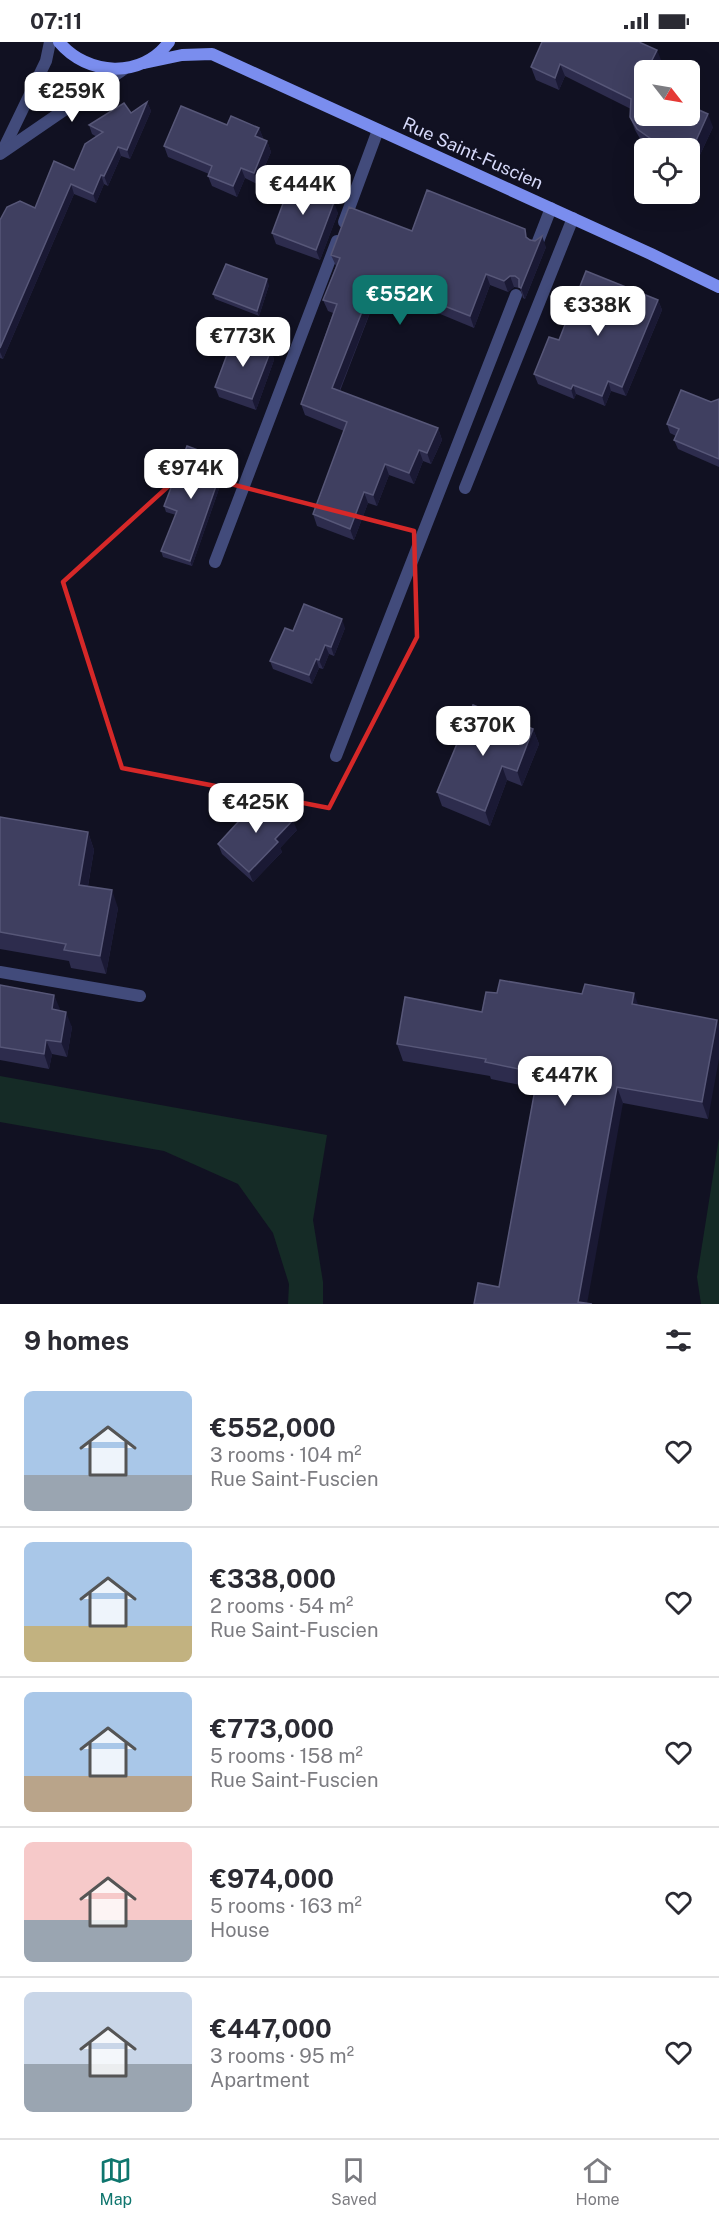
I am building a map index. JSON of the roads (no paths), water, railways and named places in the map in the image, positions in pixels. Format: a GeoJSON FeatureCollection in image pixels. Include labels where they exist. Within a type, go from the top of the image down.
{"type":"FeatureCollection","features":[{"type":"Feature","properties":{"kind":"main road"},"geometry":{"type":"LineString","coordinates":[[59,42],[70,54],[82,62],[96,67],[124,69]]}},
{"type":"Feature","properties":{"kind":"main road"},"geometry":{"type":"LineString","coordinates":[[144,63],[169,42]]}},
{"type":"Feature","properties":{"kind":"main road"},"geometry":{"type":"LineString","coordinates":[[204,42],[212,54]]}},
{"type":"Feature","properties":{"kind":"main road","name":"Rue Saint-Fuscien"},"geometry":{"type":"LineString","coordinates":[[124,69],[182,55],[212,54],[719,287]]}},
{"type":"Feature","properties":{"kind":"street"},"geometry":{"type":"LineString","coordinates":[[1,153],[46,61],[50,42]]}},
{"type":"Feature","properties":{"kind":"street"},"geometry":{"type":"LineString","coordinates":[[1,153],[124,69]]}},
{"type":"Feature","properties":{"kind":"street"},"geometry":{"type":"LineString","coordinates":[[215,562],[378,130]]}},
{"type":"Feature","properties":{"kind":"street"},"geometry":{"type":"LineString","coordinates":[[537,244],[551,208]]}},
{"type":"Feature","properties":{"kind":"street"},"geometry":{"type":"LineString","coordinates":[[465,488],[573,218]]}},
{"type":"Feature","properties":{"kind":"street"},"geometry":{"type":"LineString","coordinates":[[336,756],[516,295]]}},
{"type":"Feature","properties":{"kind":"street"},"geometry":{"type":"LineString","coordinates":[[0,972],[140,996]]}}]}
